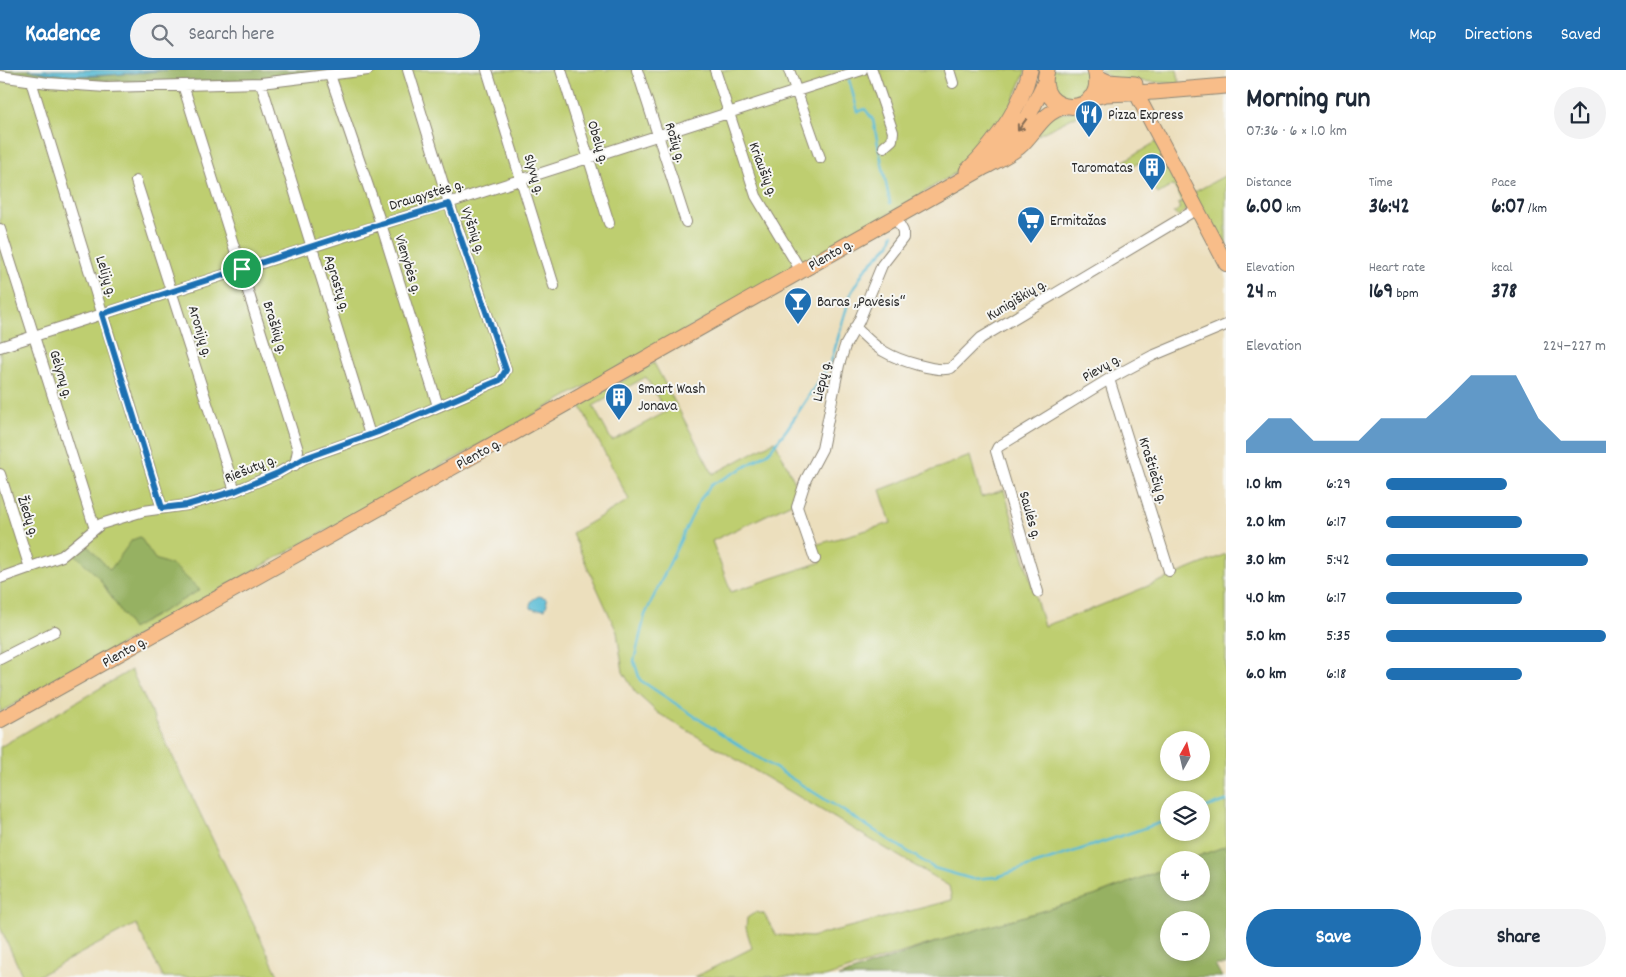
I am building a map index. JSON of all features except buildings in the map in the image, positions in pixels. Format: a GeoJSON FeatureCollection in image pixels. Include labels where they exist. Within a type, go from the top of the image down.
{"type":"FeatureCollection","features":[{"type":"Feature","properties":{"kind":"highway"},"geometry":{"type":"LineString","coordinates":[[954,184],[983,155],[1001,133],[1021,96],[1030,70]]}},
{"type":"Feature","properties":{"kind":"highway"},"geometry":{"type":"LineString","coordinates":[[1096,74],[1108,82],[1189,89]]}},
{"type":"Feature","properties":{"kind":"highway"},"geometry":{"type":"LineString","coordinates":[[1090,98],[1096,89],[1096,74]]}},
{"type":"Feature","properties":{"kind":"highway"},"geometry":{"type":"LineString","coordinates":[[981,169],[1002,151],[1020,128],[1035,105],[1046,76]]}},
{"type":"Feature","properties":{"kind":"highway"},"geometry":{"type":"LineString","coordinates":[[1046,76],[1046,90],[1051,98],[1066,106]]}},
{"type":"Feature","properties":{"kind":"highway"},"geometry":{"type":"LineString","coordinates":[[954,184],[1005,157],[1027,139],[1044,118],[1054,110],[1066,106],[1078,106],[1090,98],[1106,94],[1226,86]]}},
{"type":"Feature","properties":{"kind":"highway","name":"Plento g."},"geometry":{"type":"LineString","coordinates":[[0,720],[954,184]]}},
{"type":"Feature","properties":{"kind":"main road"},"geometry":{"type":"LineString","coordinates":[[1136,92],[1226,264]]}},
{"type":"Feature","properties":{"kind":"street"},"geometry":{"type":"LineString","coordinates":[[0,76],[31,81],[106,87],[261,82],[368,70]]}},
{"type":"Feature","properties":{"kind":"street","name":"Vyšnių g."},"geometry":{"type":"LineString","coordinates":[[408,70],[449,204],[506,370]]}},
{"type":"Feature","properties":{"kind":"street","name":"Slyvų g."},"geometry":{"type":"LineString","coordinates":[[487,70],[554,286]]}},
{"type":"Feature","properties":{"kind":"street","name":"Obelų g."},"geometry":{"type":"LineString","coordinates":[[561,70],[609,223]]}},
{"type":"Feature","properties":{"kind":"street","name":"Rožių g."},"geometry":{"type":"LineString","coordinates":[[637,70],[686,222]]}},
{"type":"Feature","properties":{"kind":"street","name":"Kriaušių g."},"geometry":{"type":"LineString","coordinates":[[715,70],[756,196],[801,271]]}},
{"type":"Feature","properties":{"kind":"street"},"geometry":{"type":"LineString","coordinates":[[790,70],[820,158]]}},
{"type":"Feature","properties":{"kind":"street","name":"Draugystės g."},"geometry":{"type":"LineString","coordinates":[[0,347],[862,70]]}},
{"type":"Feature","properties":{"kind":"street"},"geometry":{"type":"LineString","coordinates":[[872,70],[894,136],[884,147]]}},
{"type":"Feature","properties":{"kind":"street"},"geometry":{"type":"LineString","coordinates":[[949,70],[953,83]]}},
{"type":"Feature","properties":{"kind":"street","name":"Vienybės g."},"geometry":{"type":"LineString","coordinates":[[330,75],[381,224],[438,406]]}},
{"type":"Feature","properties":{"kind":"street","name":"Lelijų g."},"geometry":{"type":"LineString","coordinates":[[31,81],[162,508]]}},
{"type":"Feature","properties":{"kind":"street","name":"Agrastų g."},"geometry":{"type":"LineString","coordinates":[[261,82],[370,435]]}},
{"type":"Feature","properties":{"kind":"street","name":"Braškių g."},"geometry":{"type":"LineString","coordinates":[[182,85],[298,450],[296,464]]}},
{"type":"Feature","properties":{"kind":"street","name":"Aronijų g."},"geometry":{"type":"LineString","coordinates":[[136,181],[235,491]]}},
{"type":"Feature","properties":{"kind":"street","name":"Kunigiškių g."},"geometry":{"type":"LineString","coordinates":[[855,327],[880,349],[899,359],[937,369],[951,368],[981,338],[1197,209]]}},
{"type":"Feature","properties":{"kind":"street","name":"Liepų g."},"geometry":{"type":"LineString","coordinates":[[815,559],[797,507],[798,502],[806,480],[822,449],[845,346],[882,265],[903,238],[903,232],[896,218]]}},
{"type":"Feature","properties":{"kind":"street","name":"Gėlynų g."},"geometry":{"type":"LineString","coordinates":[[0,229],[95,529]]}},
{"type":"Feature","properties":{"kind":"street","name":"Pievų g."},"geometry":{"type":"LineString","coordinates":[[998,446],[1109,379],[1152,356],[1226,326]]}},
{"type":"Feature","properties":{"kind":"street","name":"Riešutų g."},"geometry":{"type":"LineString","coordinates":[[0,578],[62,556],[101,524],[162,508],[187,505],[235,491],[296,464],[305,458],[370,435],[500,380],[506,370]]}},
{"type":"Feature","properties":{"kind":"street","name":"Kraštiečių g."},"geometry":{"type":"LineString","coordinates":[[1109,379],[1169,571]]}},
{"type":"Feature","properties":{"kind":"street","name":"Saulės g."},"geometry":{"type":"LineString","coordinates":[[998,446],[996,450],[1038,592]]}},
{"type":"Feature","properties":{"kind":"street","name":"Žiedų g."},"geometry":{"type":"LineString","coordinates":[[0,474],[30,568]]}},
{"type":"Feature","properties":{"kind":"street"},"geometry":{"type":"LineString","coordinates":[[0,659],[56,631]]}},
{"type":"Feature","properties":{"kind":"green space"},"geometry":{"type":"Polygon","coordinates":[[[0,70],[29,70],[88,77],[168,70],[354,70],[259,80],[168,82],[31,78],[0,73],[0,70]]]}},
{"type":"Feature","properties":{"kind":"green space"},"geometry":{"type":"Polygon","coordinates":[[[354,70],[1026,70],[1007,115],[963,168],[884,217],[838,240],[822,254],[0,712],[0,73],[31,78],[354,70]]]}},
{"type":"Feature","properties":{"kind":"green space"},"geometry":{"type":"Polygon","coordinates":[[[1051,70],[1091,70],[1094,81],[1080,100],[1057,97],[1050,74],[1051,70]]]}},
{"type":"Feature","properties":{"kind":"green space"},"geometry":{"type":"Polygon","coordinates":[[[1099,70],[1177,70],[1180,84],[1112,79],[1099,70]]]}},
{"type":"Feature","properties":{"kind":"green space"},"geometry":{"type":"Polygon","coordinates":[[[1081,110],[1080,114],[1036,136],[1050,115],[1081,110]]]}},
{"type":"Feature","properties":{"kind":"green space"},"geometry":{"type":"Polygon","coordinates":[[[1156,142],[1188,202],[1187,208],[1180,216],[1173,213],[1180,209],[1178,204],[1183,202],[1173,185],[1158,194],[1138,163],[1129,169],[1124,163],[1124,161],[1156,142]]]}},
{"type":"Feature","properties":{"kind":"green space"},"geometry":{"type":"Polygon","coordinates":[[[1226,175],[1226,256],[1193,193],[1226,175]]]}},
{"type":"Feature","properties":{"kind":"green space"},"geometry":{"type":"Polygon","coordinates":[[[654,363],[713,474],[775,441],[799,491],[796,501],[712,541],[731,592],[821,562],[815,545],[891,523],[880,490],[970,456],[981,497],[1004,490],[1044,626],[1087,611],[1226,554],[1226,846],[1210,852],[1160,851],[1160,870],[1094,896],[942,940],[825,977],[695,977],[752,948],[746,928],[747,918],[756,912],[764,914],[776,935],[811,937],[952,900],[949,886],[658,713],[635,692],[623,672],[617,632],[572,533],[629,500],[580,405],[654,363]],[[646,377],[593,406],[612,441],[666,412],[646,377]]]}},
{"type":"Feature","properties":{"kind":"green space"},"geometry":{"type":"Polygon","coordinates":[[[140,537],[155,559],[174,566],[200,590],[132,629],[99,578],[74,553],[84,542],[110,570],[132,540],[140,537]]]}},
{"type":"Feature","properties":{"kind":"green space"},"geometry":{"type":"Polygon","coordinates":[[[131,670],[279,977],[163,977],[136,924],[36,977],[23,977],[0,927],[0,747],[131,670]]]}},
{"type":"Feature","properties":{"kind":"green space"},"geometry":{"type":"Polygon","coordinates":[[[1226,846],[1226,965],[1215,965],[1222,977],[838,977],[942,940],[1094,896],[1160,870],[1160,901],[1210,901],[1210,852],[1226,846]]]}},
{"type":"Feature","properties":{"kind":"water"},"geometry":{"type":"Polygon","coordinates":[[[29,70],[167,70],[64,75],[29,70]]]}},
{"type":"Feature","properties":{"kind":"water"},"geometry":{"type":"Polygon","coordinates":[[[539,596],[546,598],[547,604],[545,609],[535,610],[531,608],[531,602],[539,596]]]}},
{"type":"Feature","properties":{"kind":"waterway"},"geometry":{"type":"LineString","coordinates":[[849,80],[858,112],[865,109],[873,120],[890,203]]}},
{"type":"Feature","properties":{"kind":"waterway"},"geometry":{"type":"LineString","coordinates":[[893,234],[890,244],[865,269],[851,293],[831,362],[787,429],[769,452],[711,485],[699,501],[645,615],[634,661],[640,680],[732,741],[934,868],[972,879],[997,877],[1160,823]]}},
{"type":"Feature","properties":{"kind":"waterway"},"geometry":{"type":"LineString","coordinates":[[1210,806],[1226,801]]}},
{"type":"Feature","properties":{"kind":"place","name":"Pizza Express"},"geometry":{"type":"Point","coordinates":[1089,138]}},
{"type":"Feature","properties":{"kind":"place","name":"Taromatas"},"geometry":{"type":"Point","coordinates":[1152,191]}},
{"type":"Feature","properties":{"kind":"place","name":"Ermitažas"},"geometry":{"type":"Point","coordinates":[1031,244]}},
{"type":"Feature","properties":{"kind":"place","name":"Baras „Pavėsis“"},"geometry":{"type":"Point","coordinates":[798,325]}},
{"type":"Feature","properties":{"kind":"place","name":"Smart Wash Jonava"},"geometry":{"type":"Point","coordinates":[619,421]}},
{"type":"Feature","properties":{"kind":"route"},"geometry":{"type":"LineString","coordinates":[[449,204],[506,370],[504,376],[500,380],[378,432],[305,458],[278,473],[235,491],[187,505],[162,508],[102,314],[242,269],[449,204]]}}]}
